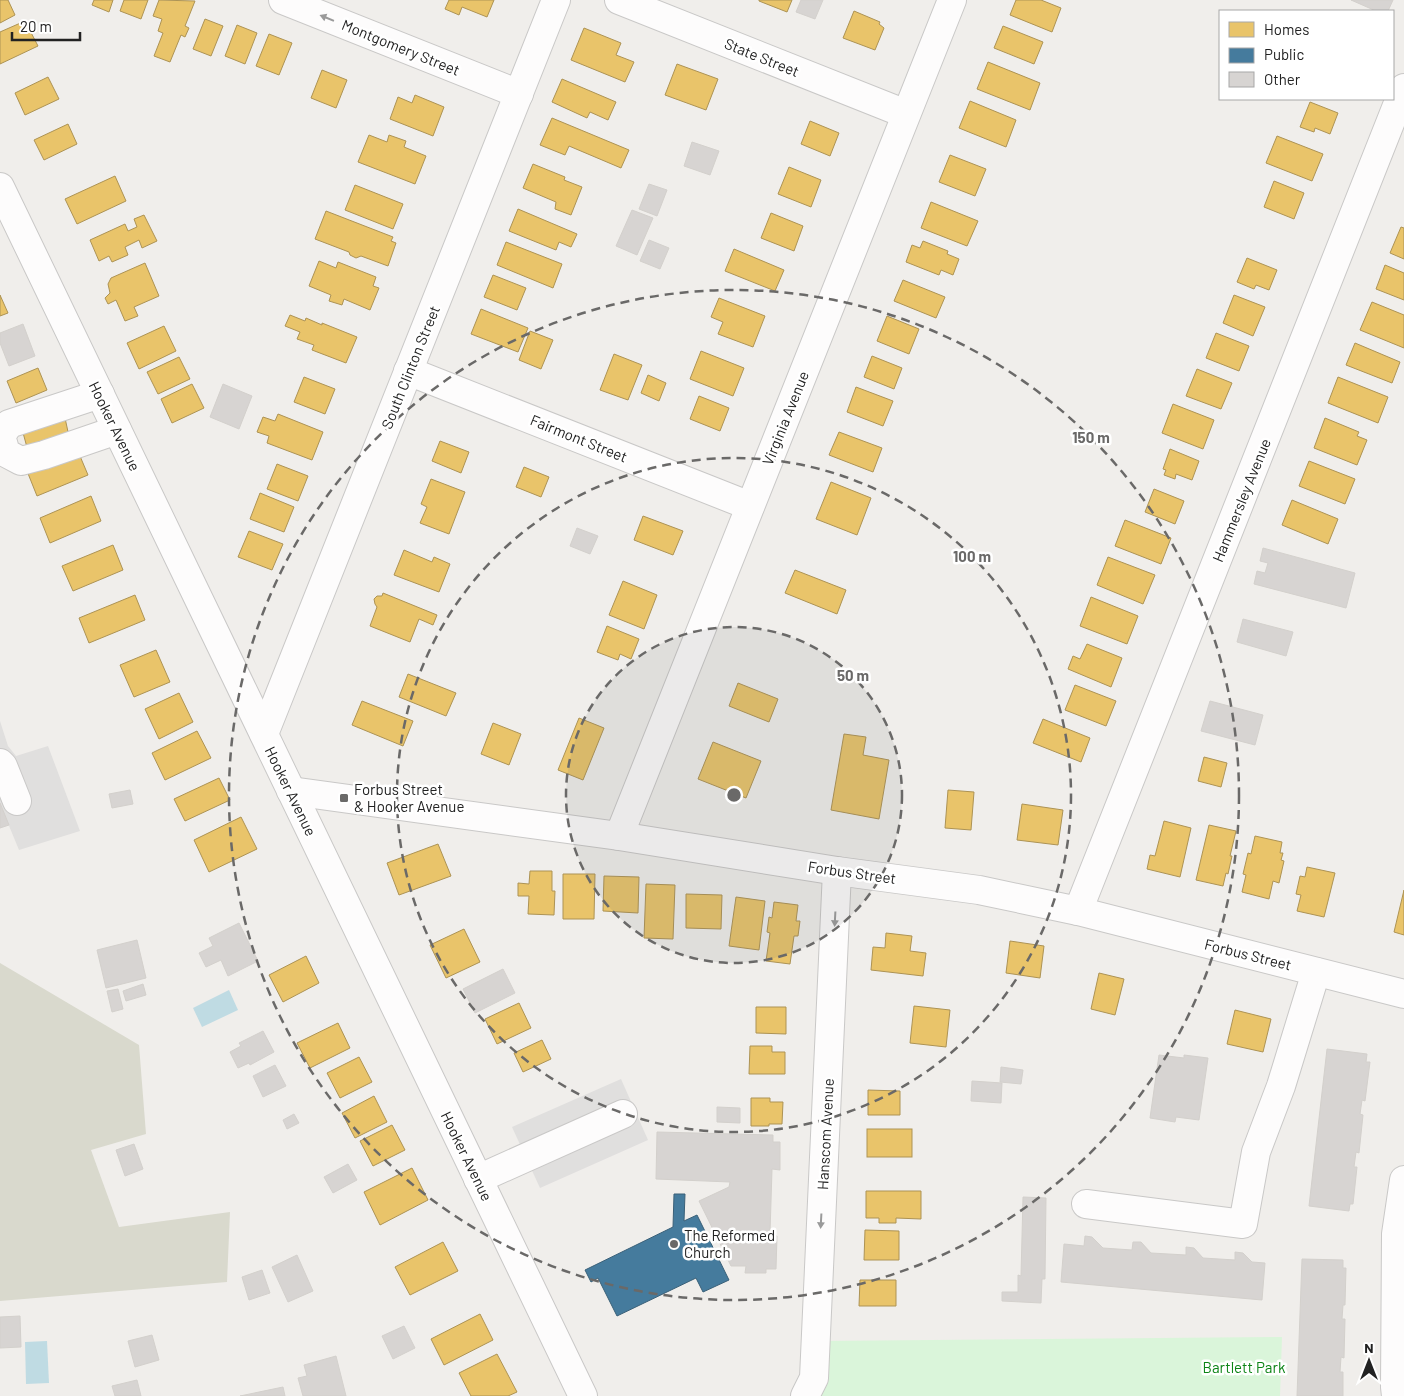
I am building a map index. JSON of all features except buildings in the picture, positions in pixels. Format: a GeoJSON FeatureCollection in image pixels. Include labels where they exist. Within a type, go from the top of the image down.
{"type":"FeatureCollection","features":[{"type":"Feature","properties":{"kind":"street","name":"Montgomery Street"},"geometry":{"type":"LineString","coordinates":[[283,0],[519,94]]}},
{"type":"Feature","properties":{"kind":"street","name":"South Clinton Street"},"geometry":{"type":"LineString","coordinates":[[264,734],[556,0]]}},
{"type":"Feature","properties":{"kind":"street","name":"State Street"},"geometry":{"type":"LineString","coordinates":[[619,0],[906,114]]}},
{"type":"Feature","properties":{"kind":"street","name":"Virginia Avenue"},"geometry":{"type":"LineString","coordinates":[[619,836],[952,0]]}},
{"type":"Feature","properties":{"kind":"street","name":"Hammersley Avenue"},"geometry":{"type":"LineString","coordinates":[[1078,911],[1404,88]]}},
{"type":"Feature","properties":{"kind":"street","name":"Hooker Avenue"},"geometry":{"type":"LineString","coordinates":[[0,186],[582,1396]]}},
{"type":"Feature","properties":{"kind":"street","name":"Fairmont Street"},"geometry":{"type":"LineString","coordinates":[[408,370],[750,506]]}},
{"type":"Feature","properties":{"kind":"street"},"geometry":{"type":"LineString","coordinates":[[100,394],[9,424],[1,436],[6,453],[21,461],[44,456],[117,430]]}},
{"type":"Feature","properties":{"kind":"street"},"geometry":{"type":"LineString","coordinates":[[0,763],[3,766],[17,801]]}},
{"type":"Feature","properties":{"kind":"street","name":"Forbus Street"},"geometry":{"type":"LineString","coordinates":[[291,790],[619,836],[837,871],[979,890],[1078,911],[1404,994]]}},
{"type":"Feature","properties":{"kind":"street","name":"Hanscom Avenue"},"geometry":{"type":"LineString","coordinates":[[805,1396],[814,1378],[837,871]]}},
{"type":"Feature","properties":{"kind":"street"},"geometry":{"type":"LineString","coordinates":[[1086,1204],[1244,1224],[1256,1152],[1281,1086],[1316,972]]}},
{"type":"Feature","properties":{"kind":"street"},"geometry":{"type":"LineString","coordinates":[[478,1179],[623,1114]]}},
{"type":"Feature","properties":{"kind":"street"},"geometry":{"type":"LineString","coordinates":[[1396,1396],[1394,1387],[1396,1234],[1404,1180]]}},
{"type":"Feature","properties":{"kind":"shaded area"},"geometry":{"type":"Polygon","coordinates":[[[0,721],[8,746],[16,756],[48,746],[80,831],[19,850],[0,804],[0,721]]]}},
{"type":"Feature","properties":{"kind":"shaded area"},"geometry":{"type":"Polygon","coordinates":[[[0,963],[139,1045],[146,1134],[91,1150],[119,1227],[230,1212],[227,1282],[0,1301],[0,963]]]}},
{"type":"Feature","properties":{"kind":"shaded area"},"geometry":{"type":"Polygon","coordinates":[[[621,1079],[648,1140],[540,1188],[512,1127],[621,1079]]]}},
{"type":"Feature","properties":{"kind":"green space","name":"Bartlett Park"},"geometry":{"type":"Polygon","coordinates":[[[1282,1337],[1280,1396],[805,1396],[815,1341],[1282,1337]]]}},
{"type":"Feature","properties":{"kind":"water"},"geometry":{"type":"Polygon","coordinates":[[[229,990],[238,1010],[202,1027],[193,1008],[229,990]]]}},
{"type":"Feature","properties":{"kind":"water"},"geometry":{"type":"Polygon","coordinates":[[[47,1341],[49,1383],[26,1384],[25,1342],[47,1341]]]}},
{"type":"Feature","properties":{"kind":"place","name":"Forbus Street & Hooker Avenue"},"geometry":{"type":"Point","coordinates":[344,798]}},
{"type":"Feature","properties":{"kind":"place","name":"The Reformed Church"},"geometry":{"type":"Point","coordinates":[674,1244]}}]}
